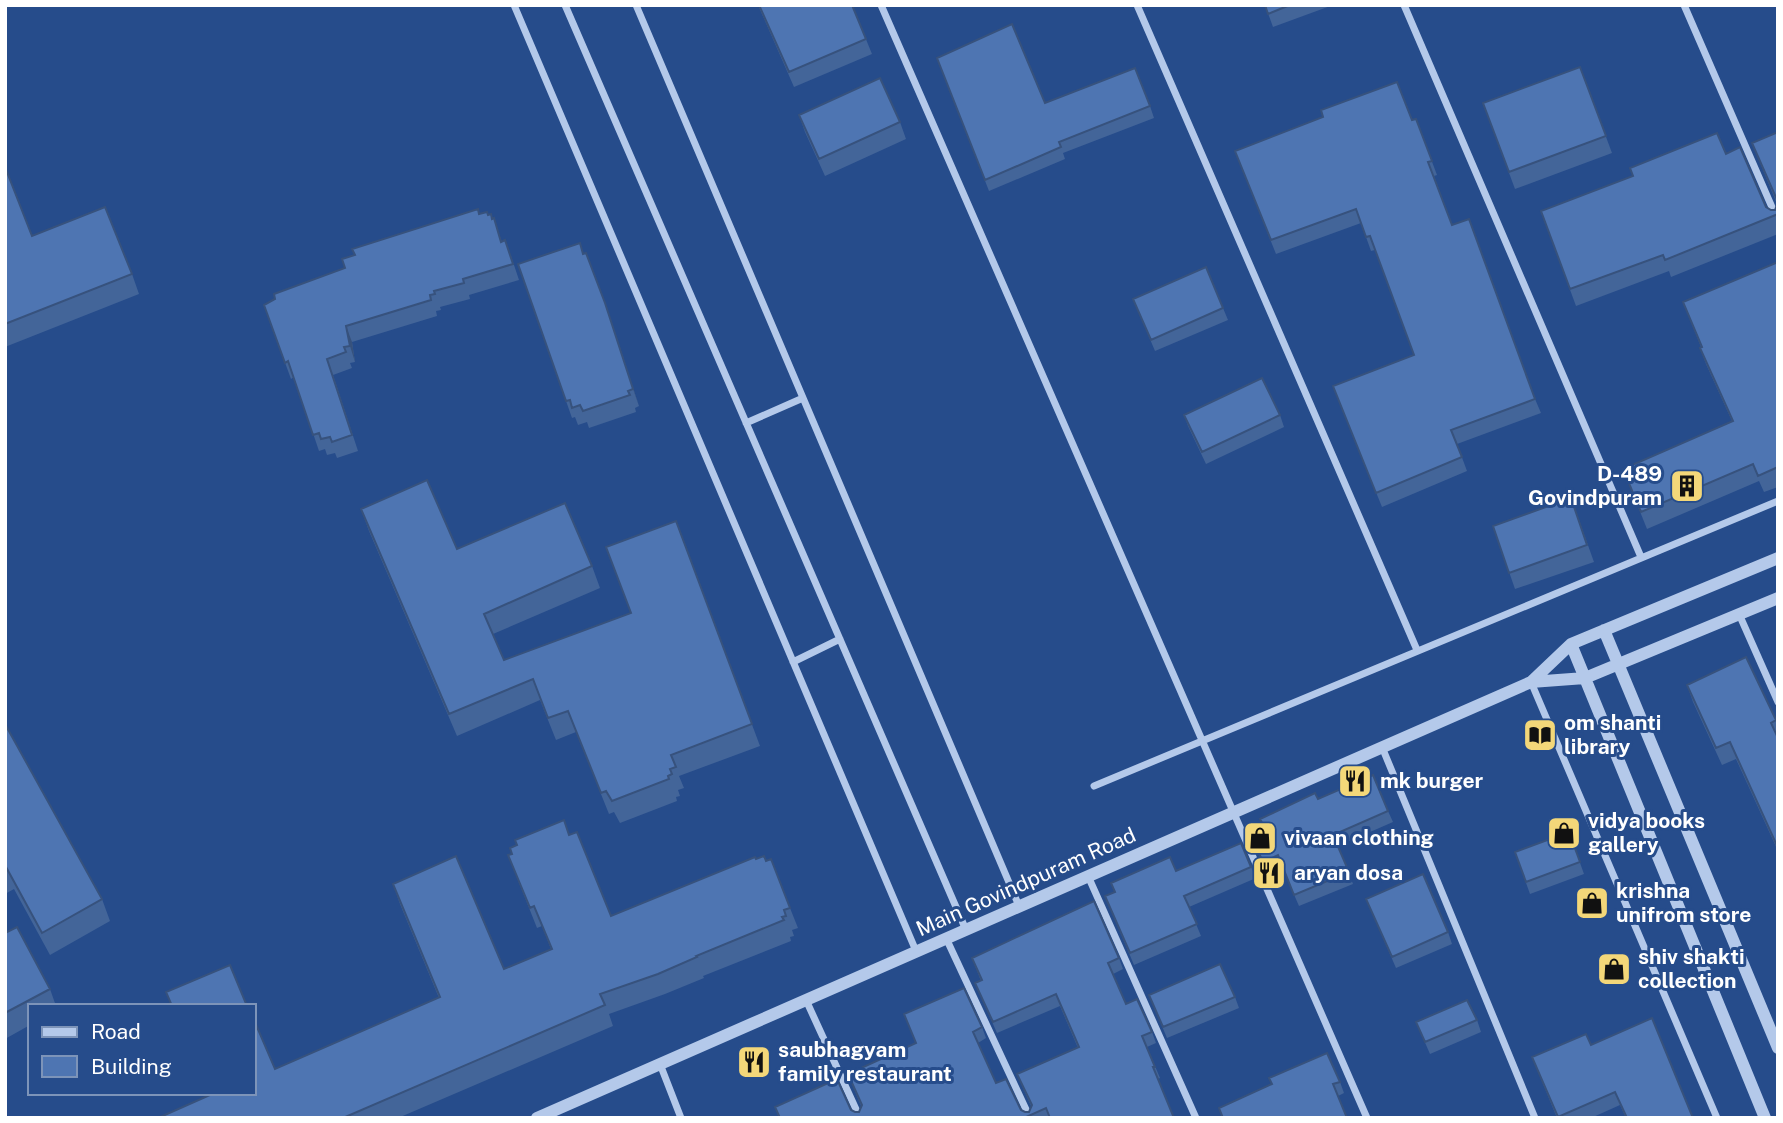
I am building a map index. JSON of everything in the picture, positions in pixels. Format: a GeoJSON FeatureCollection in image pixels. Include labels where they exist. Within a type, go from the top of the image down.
{"type":"FeatureCollection","features":[{"type":"Feature","properties":{"kind":"street"},"geometry":{"type":"LineString","coordinates":[[514,5],[916,951]]}},
{"type":"Feature","properties":{"kind":"street"},"geometry":{"type":"LineString","coordinates":[[565,5],[966,930]]}},
{"type":"Feature","properties":{"kind":"street"},"geometry":{"type":"LineString","coordinates":[[636,5],[1018,906]]}},
{"type":"Feature","properties":{"kind":"street"},"geometry":{"type":"LineString","coordinates":[[881,5],[1367,1118]]}},
{"type":"Feature","properties":{"kind":"street"},"geometry":{"type":"LineString","coordinates":[[1136,5],[1417,650]]}},
{"type":"Feature","properties":{"kind":"street"},"geometry":{"type":"LineString","coordinates":[[1404,5],[1641,557]]}},
{"type":"Feature","properties":{"kind":"street"},"geometry":{"type":"LineString","coordinates":[[1684,5],[1778,221]]}},
{"type":"Feature","properties":{"kind":"street"},"geometry":{"type":"LineString","coordinates":[[746,423],[803,398]]}},
{"type":"Feature","properties":{"kind":"street"},"geometry":{"type":"LineString","coordinates":[[1094,786],[1778,501]]}},
{"type":"Feature","properties":{"kind":"street","name":"Main Govindpuram Road"},"geometry":{"type":"LineString","coordinates":[[1531,682],[1571,644],[1778,558]]}},
{"type":"Feature","properties":{"kind":"street","name":"Main Govindpuram Road"},"geometry":{"type":"LineString","coordinates":[[537,1118],[1531,682],[1585,678],[1778,598]]}},
{"type":"Feature","properties":{"kind":"street"},"geometry":{"type":"LineString","coordinates":[[1739,614],[1778,702]]}},
{"type":"Feature","properties":{"kind":"street"},"geometry":{"type":"LineString","coordinates":[[1604,630],[1778,1048]]}},
{"type":"Feature","properties":{"kind":"street"},"geometry":{"type":"LineString","coordinates":[[793,662],[840,639]]}},
{"type":"Feature","properties":{"kind":"street"},"geometry":{"type":"LineString","coordinates":[[1571,644],[1765,1118]]}},
{"type":"Feature","properties":{"kind":"street"},"geometry":{"type":"LineString","coordinates":[[1531,682],[1717,1118]]}},
{"type":"Feature","properties":{"kind":"street"},"geometry":{"type":"LineString","coordinates":[[1382,747],[1535,1118]]}},
{"type":"Feature","properties":{"kind":"street"},"geometry":{"type":"LineString","coordinates":[[1088,876],[1196,1118]]}},
{"type":"Feature","properties":{"kind":"street"},"geometry":{"type":"LineString","coordinates":[[946,938],[1030,1118]]}},
{"type":"Feature","properties":{"kind":"street"},"geometry":{"type":"LineString","coordinates":[[806,1000],[860,1118]]}},
{"type":"Feature","properties":{"kind":"street"},"geometry":{"type":"LineString","coordinates":[[660,1064],[681,1118]]}},
{"type":"Feature","properties":{"kind":"building"},"geometry":{"type":"Polygon","coordinates":[[[759,5],[852,5],[866,39],[789,72],[759,5]]]}},
{"type":"Feature","properties":{"kind":"building"},"geometry":{"type":"Polygon","coordinates":[[[1265,5],[1290,5],[1268,14],[1265,5]]]}},
{"type":"Feature","properties":{"kind":"building"},"geometry":{"type":"Polygon","coordinates":[[[1012,24],[1045,103],[1135,68],[1150,106],[1059,142],[1061,147],[985,180],[937,58],[1012,24]]]}},
{"type":"Feature","properties":{"kind":"building"},"geometry":{"type":"Polygon","coordinates":[[[1580,67],[1606,136],[1509,172],[1483,103],[1580,67]]]}},
{"type":"Feature","properties":{"kind":"building"},"geometry":{"type":"Polygon","coordinates":[[[880,78],[900,122],[819,159],[799,115],[880,78]]]}},
{"type":"Feature","properties":{"kind":"building"},"geometry":{"type":"Polygon","coordinates":[[[1397,82],[1412,120],[1416,119],[1432,161],[1428,162],[1452,225],[1469,219],[1535,399],[1451,430],[1462,457],[1376,493],[1333,386],[1414,355],[1370,236],[1366,237],[1356,209],[1271,240],[1235,151],[1323,117],[1321,110],[1397,82]]]}},
{"type":"Feature","properties":{"kind":"building"},"geometry":{"type":"Polygon","coordinates":[[[1778,132],[1778,202],[1752,143],[1778,132]]]}},
{"type":"Feature","properties":{"kind":"building"},"geometry":{"type":"Polygon","coordinates":[[[1717,133],[1726,154],[1740,147],[1766,207],[1775,210],[1778,202],[1778,214],[1665,260],[1663,255],[1570,289],[1541,211],[1633,176],[1630,168],[1717,133]]]}},
{"type":"Feature","properties":{"kind":"building"},"geometry":{"type":"Polygon","coordinates":[[[5,167],[32,236],[105,207],[132,274],[5,324],[5,167]]]}},
{"type":"Feature","properties":{"kind":"building"},"geometry":{"type":"Polygon","coordinates":[[[478,209],[479,214],[487,212],[494,218],[501,242],[505,240],[513,264],[463,279],[464,283],[434,291],[435,294],[430,295],[431,300],[346,326],[350,346],[344,347],[346,352],[327,359],[352,435],[332,442],[330,437],[321,439],[319,433],[313,435],[288,361],[285,363],[264,305],[275,299],[274,294],[345,268],[342,259],[355,255],[352,249],[478,209]]]}},
{"type":"Feature","properties":{"kind":"building"},"geometry":{"type":"Polygon","coordinates":[[[580,243],[605,303],[633,389],[628,391],[630,395],[583,411],[580,405],[572,408],[570,400],[566,401],[518,264],[580,243]]]}},
{"type":"Feature","properties":{"kind":"building"},"geometry":{"type":"Polygon","coordinates":[[[1778,262],[1778,467],[1758,476],[1753,464],[1641,512],[1623,469],[1733,421],[1700,348],[1702,347],[1683,302],[1778,262]]]}},
{"type":"Feature","properties":{"kind":"building"},"geometry":{"type":"Polygon","coordinates":[[[1206,267],[1223,308],[1151,340],[1133,299],[1206,267]]]}},
{"type":"Feature","properties":{"kind":"building"},"geometry":{"type":"Polygon","coordinates":[[[1262,378],[1280,415],[1202,452],[1184,415],[1262,378]]]}},
{"type":"Feature","properties":{"kind":"building"},"geometry":{"type":"Polygon","coordinates":[[[427,480],[457,549],[565,503],[592,566],[484,614],[504,660],[631,613],[606,547],[676,521],[752,724],[671,755],[676,767],[670,769],[672,774],[668,776],[669,779],[612,801],[606,791],[601,793],[568,711],[548,718],[533,679],[449,714],[361,509],[427,480]]]}},
{"type":"Feature","properties":{"kind":"building"},"geometry":{"type":"Polygon","coordinates":[[[1571,498],[1587,545],[1509,573],[1493,526],[1571,498]]]}},
{"type":"Feature","properties":{"kind":"building"},"geometry":{"type":"Polygon","coordinates":[[[1746,657],[1776,720],[1771,723],[1778,738],[1778,848],[1730,742],[1716,748],[1687,685],[1746,657]]]}},
{"type":"Feature","properties":{"kind":"building"},"geometry":{"type":"Polygon","coordinates":[[[5,724],[102,899],[42,933],[5,868],[5,724]]]}},
{"type":"Feature","properties":{"kind":"building"},"geometry":{"type":"Polygon","coordinates":[[[1373,775],[1388,811],[1333,835],[1349,872],[1294,895],[1278,855],[1263,862],[1252,838],[1267,832],[1260,819],[1315,793],[1318,799],[1373,775]]]}},
{"type":"Feature","properties":{"kind":"building"},"geometry":{"type":"Polygon","coordinates":[[[564,820],[569,835],[577,832],[611,916],[755,857],[764,856],[766,861],[771,859],[790,908],[784,910],[784,920],[658,974],[600,994],[605,1005],[343,1118],[158,1118],[210,1095],[256,1095],[256,1025],[275,1069],[440,997],[393,884],[456,856],[504,969],[552,949],[534,906],[530,908],[508,855],[512,854],[510,848],[517,845],[515,840],[564,820]]]}},
{"type":"Feature","properties":{"kind":"building"},"geometry":{"type":"Polygon","coordinates":[[[1569,832],[1580,862],[1526,882],[1515,852],[1569,832]]]}},
{"type":"Feature","properties":{"kind":"building"},"geometry":{"type":"Polygon","coordinates":[[[1241,843],[1251,867],[1184,896],[1197,924],[1130,953],[1105,896],[1115,892],[1111,883],[1170,857],[1176,871],[1241,843]]]}},
{"type":"Feature","properties":{"kind":"building"},"geometry":{"type":"Polygon","coordinates":[[[1423,874],[1448,932],[1392,957],[1366,899],[1423,874]]]}},
{"type":"Feature","properties":{"kind":"building"},"geometry":{"type":"Polygon","coordinates":[[[1094,901],[1119,958],[1108,963],[1126,1004],[1137,999],[1152,1032],[1142,1036],[1174,1118],[1050,1118],[1046,1108],[1024,1118],[780,1118],[775,1107],[837,1079],[851,1110],[859,1112],[862,1105],[848,1074],[916,1043],[904,1014],[964,988],[982,1027],[973,1032],[996,1083],[1006,1079],[1021,1110],[1029,1112],[1032,1105],[1017,1074],[1079,1047],[1056,994],[993,1022],[975,983],[982,980],[972,958],[1094,901]]]}},
{"type":"Feature","properties":{"kind":"building"},"geometry":{"type":"Polygon","coordinates":[[[17,927],[50,989],[5,1013],[5,933],[17,927]]]}},
{"type":"Feature","properties":{"kind":"building"},"geometry":{"type":"Polygon","coordinates":[[[1220,964],[1235,997],[1163,1027],[1149,995],[1220,964]]]}},
{"type":"Feature","properties":{"kind":"building"},"geometry":{"type":"Polygon","coordinates":[[[230,965],[246,1004],[171,1004],[166,992],[230,965]]]}},
{"type":"Feature","properties":{"kind":"building"},"geometry":{"type":"Polygon","coordinates":[[[1467,1000],[1477,1020],[1425,1042],[1416,1022],[1467,1000]]]}},
{"type":"Feature","properties":{"kind":"building"},"geometry":{"type":"Polygon","coordinates":[[[1652,1018],[1693,1118],[1627,1118],[1615,1092],[1558,1117],[1532,1057],[1586,1034],[1591,1045],[1652,1018]]]}},
{"type":"Feature","properties":{"kind":"building"},"geometry":{"type":"Polygon","coordinates":[[[1327,1053],[1340,1082],[1333,1084],[1347,1118],[1223,1118],[1219,1108],[1272,1084],[1269,1078],[1327,1053]]]}},
{"type":"Feature","properties":{"kind":"place","name":"D-489 Govindpuram"},"geometry":{"type":"Point","coordinates":[1687,486]}},
{"type":"Feature","properties":{"kind":"place","name":"om shanti library"},"geometry":{"type":"Point","coordinates":[1540,735]}},
{"type":"Feature","properties":{"kind":"place","name":"mk burger"},"geometry":{"type":"Point","coordinates":[1355,781]}},
{"type":"Feature","properties":{"kind":"place","name":"vidya books gallery"},"geometry":{"type":"Point","coordinates":[1564,833]}},
{"type":"Feature","properties":{"kind":"place","name":"vivaan clothing"},"geometry":{"type":"Point","coordinates":[1260,838]}},
{"type":"Feature","properties":{"kind":"place","name":"aryan dosa"},"geometry":{"type":"Point","coordinates":[1269,873]}},
{"type":"Feature","properties":{"kind":"place","name":"krishna unifrom store"},"geometry":{"type":"Point","coordinates":[1592,903]}},
{"type":"Feature","properties":{"kind":"place","name":"shiv shakti collection"},"geometry":{"type":"Point","coordinates":[1614,969]}},
{"type":"Feature","properties":{"kind":"place","name":"saubhagyam family restaurant"},"geometry":{"type":"Point","coordinates":[754,1062]}}]}
